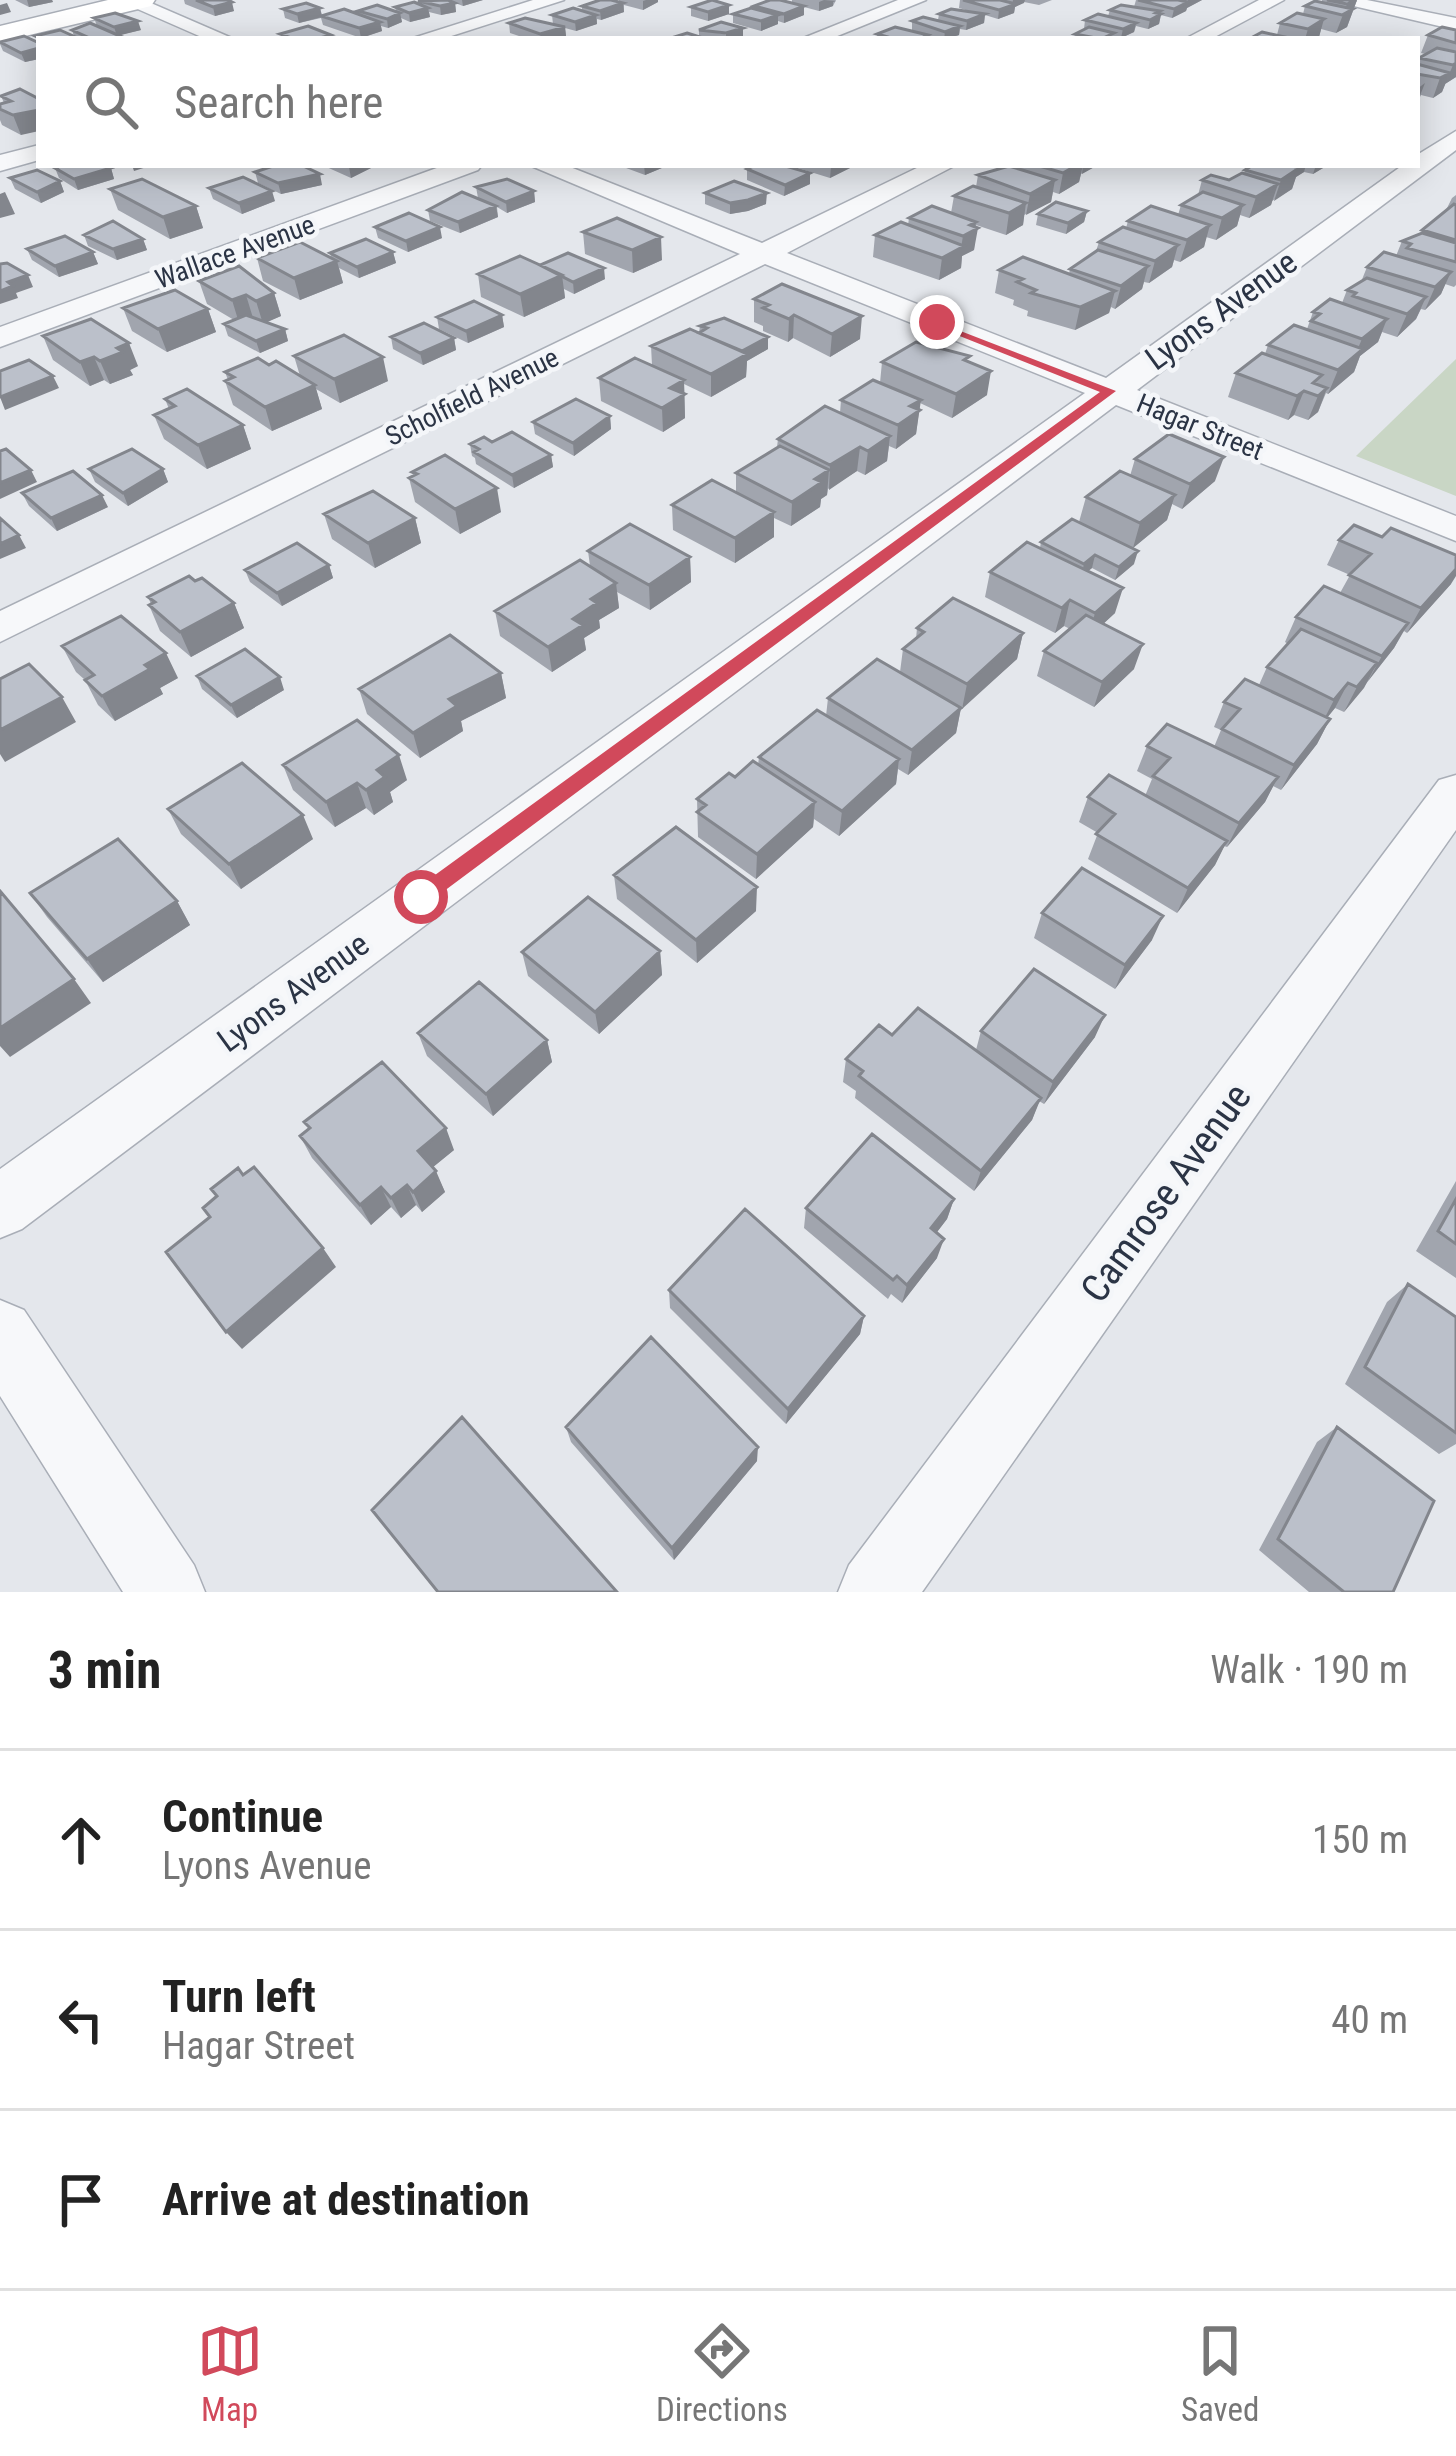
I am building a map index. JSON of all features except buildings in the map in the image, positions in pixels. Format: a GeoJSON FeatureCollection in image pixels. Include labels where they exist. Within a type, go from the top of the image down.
{"type":"FeatureCollection","features":[{"type":"Feature","properties":{"kind":"main road"},"geometry":{"type":"LineString","coordinates":[[0,34],[134,1]]}},
{"type":"Feature","properties":{"kind":"street"},"geometry":{"type":"LineString","coordinates":[[430,36],[554,0]]}},
{"type":"Feature","properties":{"kind":"street"},"geometry":{"type":"LineString","coordinates":[[819,36],[916,0]]}},
{"type":"Feature","properties":{"kind":"street"},"geometry":{"type":"LineString","coordinates":[[1202,36],[1274,0]]}},
{"type":"Feature","properties":{"kind":"street"},"geometry":{"type":"LineString","coordinates":[[1338,0],[1456,24]]}},
{"type":"Feature","properties":{"kind":"street"},"geometry":{"type":"LineString","coordinates":[[134,1],[217,36]]}},
{"type":"Feature","properties":{"kind":"street","name":"Lyons Avenue"},"geometry":{"type":"LineString","coordinates":[[1420,164],[1456,138]]}},
{"type":"Feature","properties":{"kind":"street"},"geometry":{"type":"LineString","coordinates":[[0,163],[36,153]]}},
{"type":"Feature","properties":{"kind":"street","name":"Wallace Avenue"},"geometry":{"type":"LineString","coordinates":[[0,338],[461,168]]}},
{"type":"Feature","properties":{"kind":"street","name":"Hagar Street"},"geometry":{"type":"LineString","coordinates":[[549,168],[1456,529]]}},
{"type":"Feature","properties":{"kind":"street","name":"Scholfield Avenue"},"geometry":{"type":"LineString","coordinates":[[0,628],[937,168]]}},
{"type":"Feature","properties":{"kind":"street","name":"Lyons Avenue"},"geometry":{"type":"LineString","coordinates":[[0,1207],[1415,168]]}},
{"type":"Feature","properties":{"kind":"street","name":"Camrose Avenue"},"geometry":{"type":"LineString","coordinates":[[876,1592],[1456,793]]}},
{"type":"Feature","properties":{"kind":"street"},"geometry":{"type":"LineString","coordinates":[[0,1334],[167,1592]]}},
{"type":"Feature","properties":{"kind":"green space"},"geometry":{"type":"Polygon","coordinates":[[[1456,359],[1456,496],[1356,456],[1456,359]]]}},
{"type":"Feature","properties":{"kind":"route"},"geometry":{"type":"LineString","coordinates":[[421,897],[1109,391],[937,322]]}}]}
